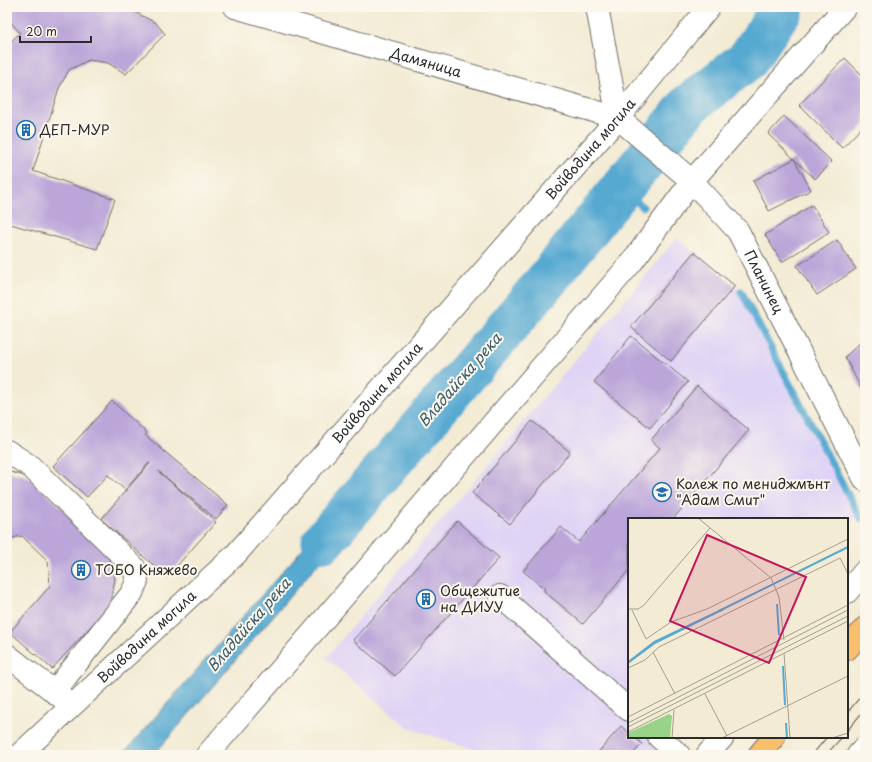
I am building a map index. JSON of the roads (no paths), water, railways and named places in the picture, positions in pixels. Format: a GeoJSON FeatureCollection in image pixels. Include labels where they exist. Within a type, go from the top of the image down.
{"type":"FeatureCollection","features":[{"type":"Feature","properties":{"kind":"main road"},"geometry":{"type":"LineString","coordinates":[[848,649],[865,628]]}},
{"type":"Feature","properties":{"kind":"main road"},"geometry":{"type":"LineString","coordinates":[[759,755],[773,738]]}},
{"type":"Feature","properties":{"kind":"street","name":"Дамяница"},"geometry":{"type":"LineString","coordinates":[[235,7],[618,118]]}},
{"type":"Feature","properties":{"kind":"street"},"geometry":{"type":"LineString","coordinates":[[597,7],[618,118]]}},
{"type":"Feature","properties":{"kind":"street","name":"Войводина могила"},"geometry":{"type":"LineString","coordinates":[[19,755],[236,554],[618,118],[709,7]]}},
{"type":"Feature","properties":{"kind":"street"},"geometry":{"type":"LineString","coordinates":[[208,755],[632,262],[685,175],[845,7]]}},
{"type":"Feature","properties":{"kind":"street","name":"Планинец"},"geometry":{"type":"LineString","coordinates":[[618,118],[685,175],[738,231],[865,480]]}},
{"type":"Feature","properties":{"kind":"street"},"geometry":{"type":"LineString","coordinates":[[7,451],[30,466],[134,567],[137,581],[132,593],[54,692]]}},
{"type":"Feature","properties":{"kind":"street"},"geometry":{"type":"LineString","coordinates":[[848,591],[865,571]]}},
{"type":"Feature","properties":{"kind":"street"},"geometry":{"type":"LineString","coordinates":[[500,596],[628,709]]}},
{"type":"Feature","properties":{"kind":"street"},"geometry":{"type":"LineString","coordinates":[[7,655],[72,706]]}},
{"type":"Feature","properties":{"kind":"street"},"geometry":{"type":"LineString","coordinates":[[660,738],[679,755]]}},
{"type":"Feature","properties":{"kind":"street"},"geometry":{"type":"LineString","coordinates":[[707,755],[722,738]]}},
{"type":"Feature","properties":{"kind":"street"},"geometry":{"type":"LineString","coordinates":[[858,755],[865,747]]}},
{"type":"Feature","properties":{"kind":"water"},"geometry":{"type":"Polygon","coordinates":[[[354,490],[370,503],[154,755],[122,755],[354,490]]]}},
{"type":"Feature","properties":{"kind":"waterway","name":"Владайска река"},"geometry":{"type":"LineString","coordinates":[[323,541],[542,286],[690,104],[748,59],[783,7]]}},
{"type":"Feature","properties":{"kind":"waterway"},"geometry":{"type":"LineString","coordinates":[[621,188],[643,207]]}},
{"type":"Feature","properties":{"kind":"waterway"},"geometry":{"type":"LineString","coordinates":[[741,291],[861,519]]}},
{"type":"Feature","properties":{"kind":"tram line"},"geometry":{"type":"LineString","coordinates":[[848,712],[865,691]]}},
{"type":"Feature","properties":{"kind":"tram line"},"geometry":{"type":"LineString","coordinates":[[848,730],[865,709]]}},
{"type":"Feature","properties":{"kind":"tram line"},"geometry":{"type":"LineString","coordinates":[[812,755],[826,738]]}},
{"type":"Feature","properties":{"kind":"tram line"},"geometry":{"type":"LineString","coordinates":[[826,755],[841,738]]}},
{"type":"Feature","properties":{"kind":"place","name":"ДЕП-МУР"},"geometry":{"type":"Point","coordinates":[26,130]}},
{"type":"Feature","properties":{"kind":"place","name":"Колеж по мениджмънт \"Адам Смит\""},"geometry":{"type":"Point","coordinates":[662,492]}},
{"type":"Feature","properties":{"kind":"place","name":"ТОБО Княжево"},"geometry":{"type":"Point","coordinates":[81,570]}},
{"type":"Feature","properties":{"kind":"place","name":"Общежитие на ДИУУ"},"geometry":{"type":"Point","coordinates":[426,599]}}]}
